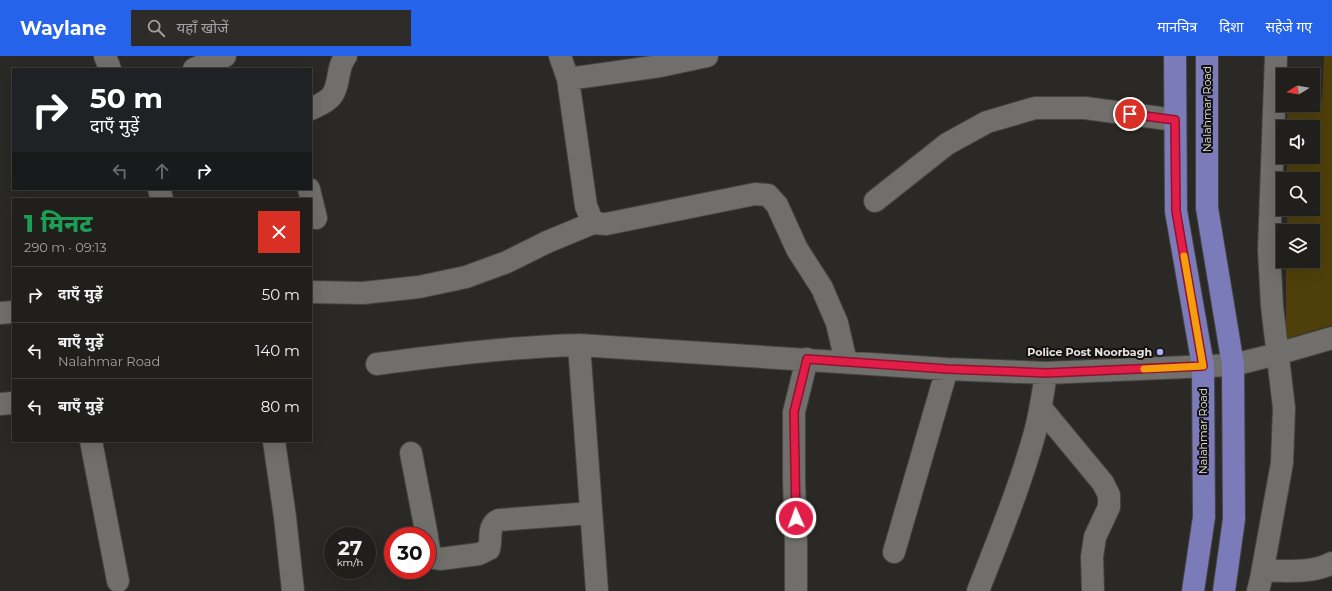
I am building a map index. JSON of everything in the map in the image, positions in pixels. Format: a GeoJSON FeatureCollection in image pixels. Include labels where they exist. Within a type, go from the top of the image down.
{"type":"FeatureCollection","features":[{"type":"Feature","properties":{"kind":"main road","name":"Nalahmar Road"},"geometry":{"type":"LineString","coordinates":[[1175,56],[1176,211],[1203,366],[1204,517],[1193,591]]}},
{"type":"Feature","properties":{"kind":"main road","name":"Nalahmar Road"},"geometry":{"type":"LineString","coordinates":[[1207,56],[1207,208],[1233,365],[1234,519],[1224,591]]}},
{"type":"Feature","properties":{"kind":"street"},"geometry":{"type":"LineString","coordinates":[[105,56],[110,68]]}},
{"type":"Feature","properties":{"kind":"street"},"geometry":{"type":"LineString","coordinates":[[196,68],[225,56]]}},
{"type":"Feature","properties":{"kind":"street"},"geometry":{"type":"LineString","coordinates":[[312,108],[323,103],[334,93],[341,62],[346,56]]}},
{"type":"Feature","properties":{"kind":"street"},"geometry":{"type":"LineString","coordinates":[[560,56],[568,79],[586,206],[593,223]]}},
{"type":"Feature","properties":{"kind":"street"},"geometry":{"type":"LineString","coordinates":[[568,79],[660,66],[707,56]]}},
{"type":"Feature","properties":{"kind":"street"},"geometry":{"type":"LineString","coordinates":[[1276,56],[1271,151],[1269,250],[1272,306],[1284,408],[1282,463],[1260,581],[1313,570],[1332,563]]}},
{"type":"Feature","properties":{"kind":"street"},"geometry":{"type":"LineString","coordinates":[[875,201],[947,144],[986,122],[1035,108],[1085,108],[1175,120]]}},
{"type":"Feature","properties":{"kind":"street"},"geometry":{"type":"LineString","coordinates":[[312,292],[363,293],[419,287],[466,277],[507,262],[547,242],[593,223],[606,224],[755,194],[768,195],[777,205],[797,249],[822,288],[836,323],[846,362]]}},
{"type":"Feature","properties":{"kind":"street"},"geometry":{"type":"LineString","coordinates":[[312,201],[316,218]]}},
{"type":"Feature","properties":{"kind":"street"},"geometry":{"type":"LineString","coordinates":[[0,313],[12,312]]}},
{"type":"Feature","properties":{"kind":"street"},"geometry":{"type":"LineString","coordinates":[[377,364],[475,351],[540,346],[579,345],[947,369],[1046,373],[1233,365],[1332,338]]}},
{"type":"Feature","properties":{"kind":"street"},"geometry":{"type":"LineString","coordinates":[[579,345],[597,591]]}},
{"type":"Feature","properties":{"kind":"street"},"geometry":{"type":"LineString","coordinates":[[796,591],[794,412],[807,359]]}},
{"type":"Feature","properties":{"kind":"street"},"geometry":{"type":"LineString","coordinates":[[894,552],[947,369]]}},
{"type":"Feature","properties":{"kind":"street"},"geometry":{"type":"LineString","coordinates":[[978,591],[1021,477],[1034,436],[1041,408],[1046,373]]}},
{"type":"Feature","properties":{"kind":"street"},"geometry":{"type":"LineString","coordinates":[[0,404],[12,403]]}},
{"type":"Feature","properties":{"kind":"street"},"geometry":{"type":"LineString","coordinates":[[1041,408],[1103,484],[1109,495],[1109,506],[1095,537],[1092,557],[1093,591]]}},
{"type":"Feature","properties":{"kind":"street"},"geometry":{"type":"LineString","coordinates":[[91,442],[118,581]]}},
{"type":"Feature","properties":{"kind":"street"},"geometry":{"type":"LineString","coordinates":[[274,442],[285,517],[293,591]]}},
{"type":"Feature","properties":{"kind":"street"},"geometry":{"type":"LineString","coordinates":[[411,453],[425,527]]}},
{"type":"Feature","properties":{"kind":"street"},"geometry":{"type":"LineString","coordinates":[[436,558],[479,554],[489,549],[491,544],[491,528],[494,522],[499,520],[591,513]]}},
{"type":"Feature","properties":{"kind":"shaded area"},"geometry":{"type":"Polygon","coordinates":[[[1324,56],[1332,56],[1332,325],[1286,339],[1286,268],[1320,268],[1320,224],[1287,224],[1287,216],[1320,216],[1320,172],[1287,172],[1287,164],[1320,164],[1320,120],[1287,120],[1287,112],[1320,112],[1320,100],[1322,100],[1324,56]]]}},
{"type":"Feature","properties":{"kind":"slow traffic"},"geometry":{"type":"LineString","coordinates":[[1144,369],[1203,366],[1184,256]]}},
{"type":"Feature","properties":{"kind":"place","name":"Police Post Noorbagh"},"geometry":{"type":"Point","coordinates":[1160,352]}},
{"type":"Feature","properties":{"kind":"route"},"geometry":{"type":"LineString","coordinates":[[796,518],[794,479],[794,412],[807,359],[947,369],[1046,373],[1203,366],[1176,211],[1175,120],[1130,114]]}}]}
